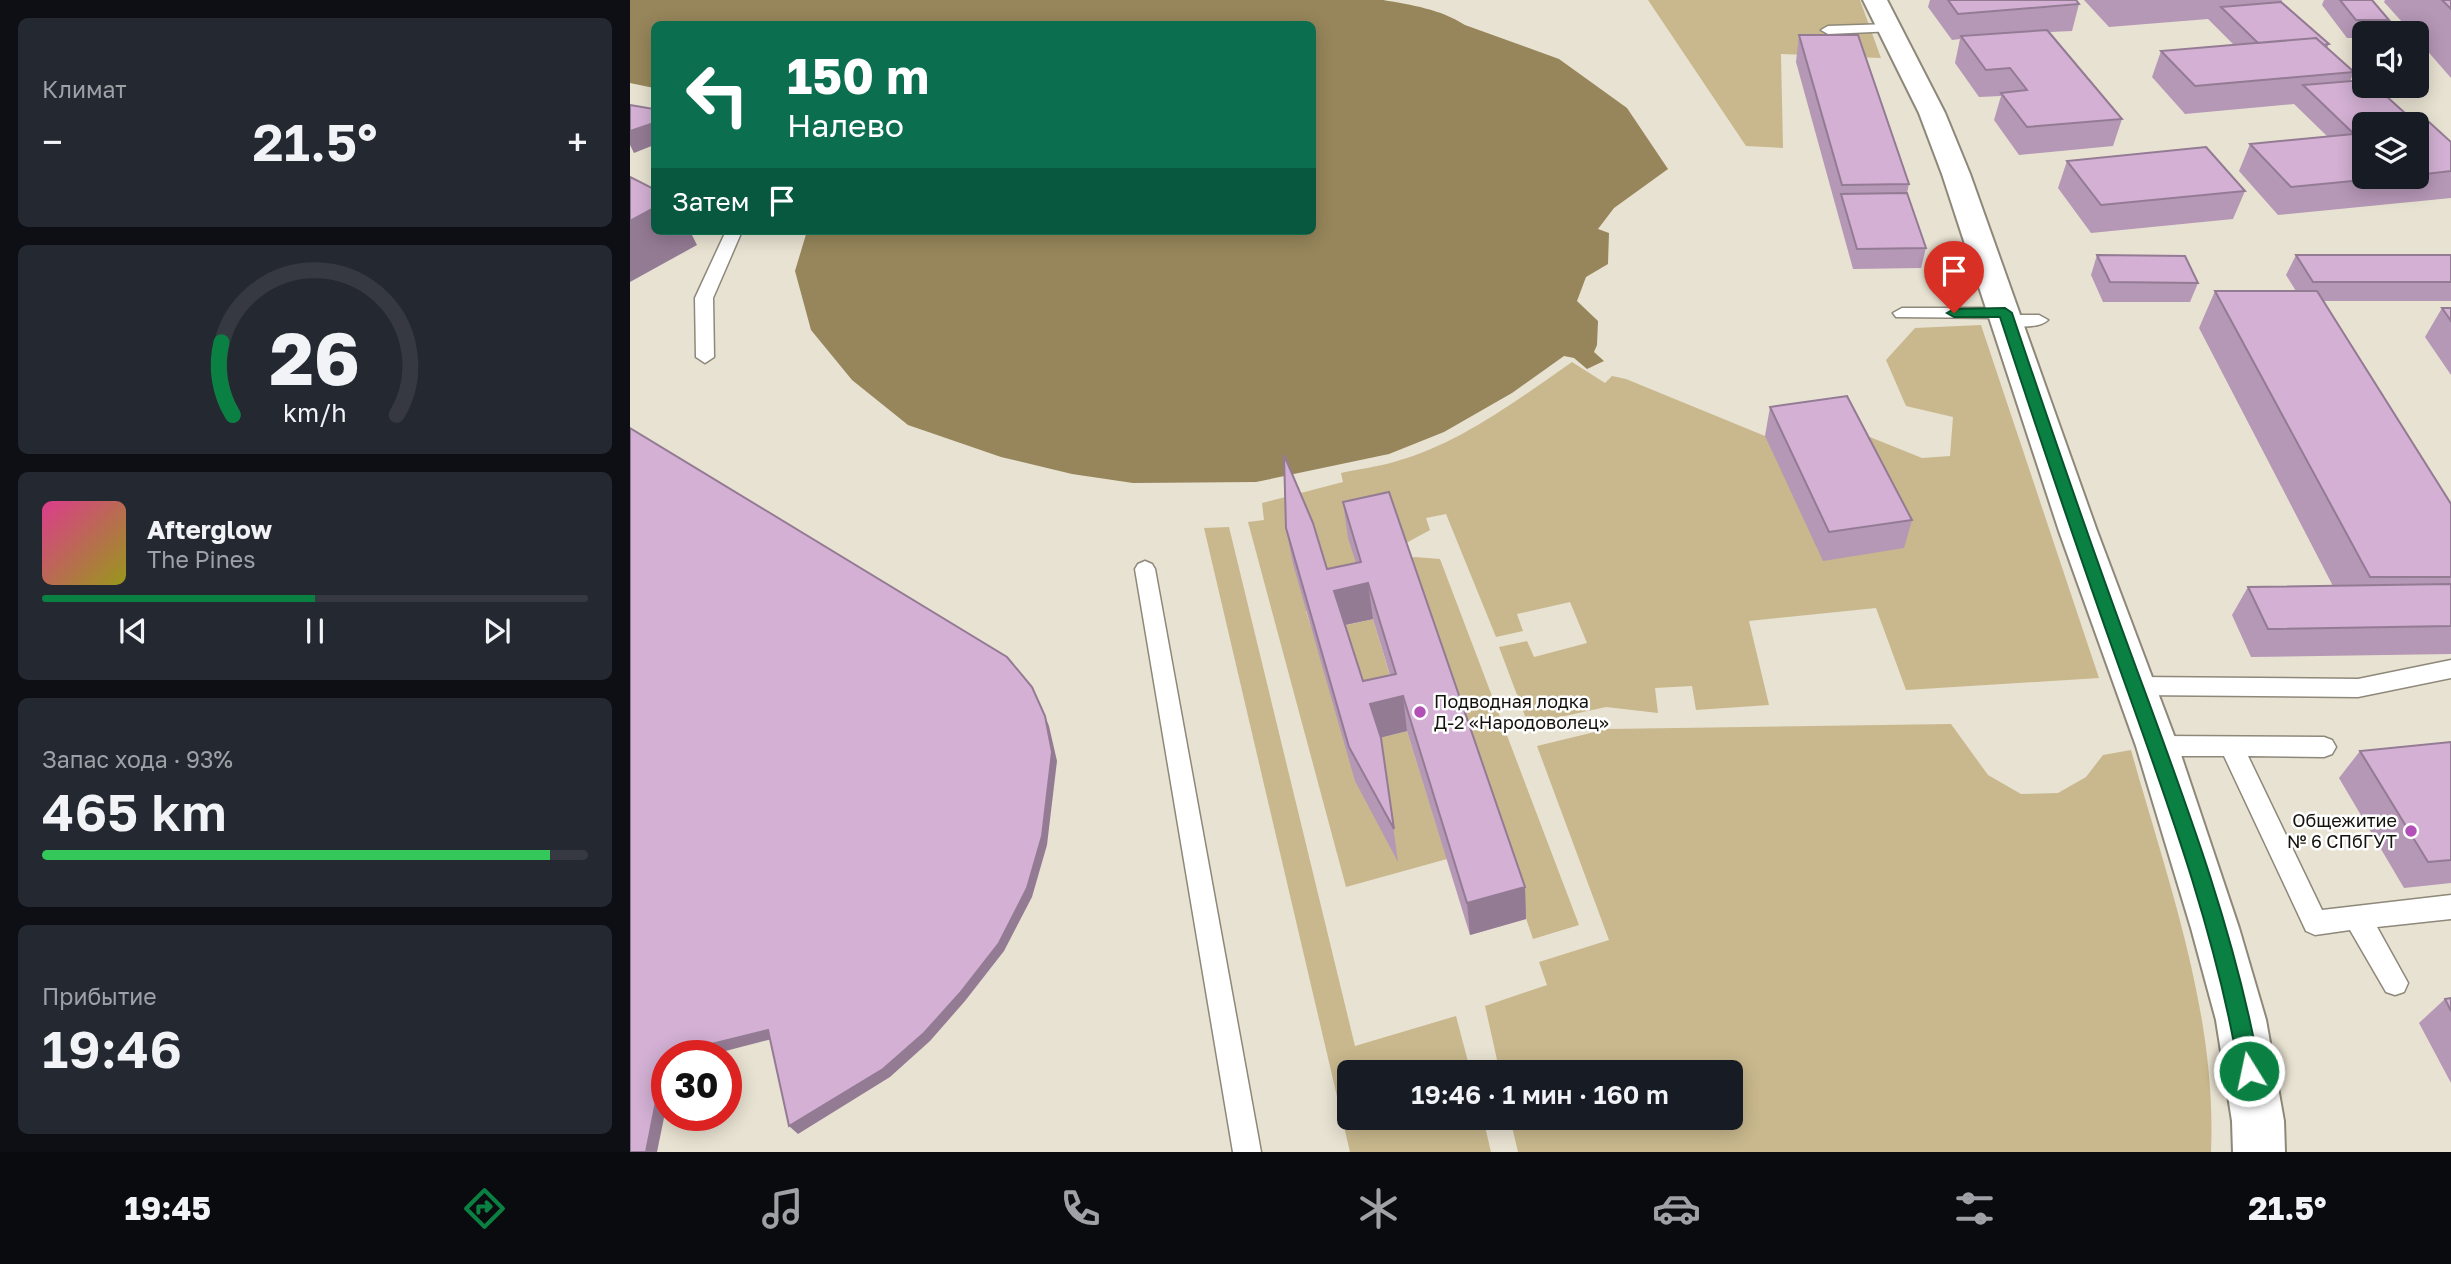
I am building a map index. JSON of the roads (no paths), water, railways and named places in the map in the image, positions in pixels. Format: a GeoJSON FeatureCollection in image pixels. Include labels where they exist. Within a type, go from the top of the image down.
{"type":"FeatureCollection","features":[{"type":"Feature","properties":{"kind":"street"},"geometry":{"type":"LineString","coordinates":[[1883,7],[1932,113],[2017,318],[2078,531],[2157,746],[2215,928],[2241,1020],[2258,1121],[2259,1152]]}},
{"type":"Feature","properties":{"kind":"lane"},"geometry":{"type":"LineString","coordinates":[[1828,30],[1883,7]]}},
{"type":"Feature","properties":{"kind":"lane"},"geometry":{"type":"LineString","coordinates":[[705,357],[704,298],[732,235]]}},
{"type":"Feature","properties":{"kind":"lane"},"geometry":{"type":"LineString","coordinates":[[1902,313],[2017,318]]}},
{"type":"Feature","properties":{"kind":"lane"},"geometry":{"type":"LineString","coordinates":[[1145,569],[1247,1152]]}},
{"type":"Feature","properties":{"kind":"lane"},"geometry":{"type":"LineString","coordinates":[[2136,686],[2358,688],[2451,669]]}},
{"type":"Feature","properties":{"kind":"lane"},"geometry":{"type":"LineString","coordinates":[[2157,746],[2325,747]]}},
{"type":"Feature","properties":{"kind":"lane"},"geometry":{"type":"LineString","coordinates":[[2231,746],[2315,923],[2451,907]]}},
{"type":"Feature","properties":{"kind":"lane"},"geometry":{"type":"LineString","coordinates":[[2357,918],[2395,983]]}},
{"type":"Feature","properties":{"kind":"place","name":"Подводная лодка Д-2 «Народоволец»"},"geometry":{"type":"Point","coordinates":[1420,712]}},
{"type":"Feature","properties":{"kind":"place","name":"Общежитие № 6 СПбГУТ"},"geometry":{"type":"Point","coordinates":[2411,831]}}]}
